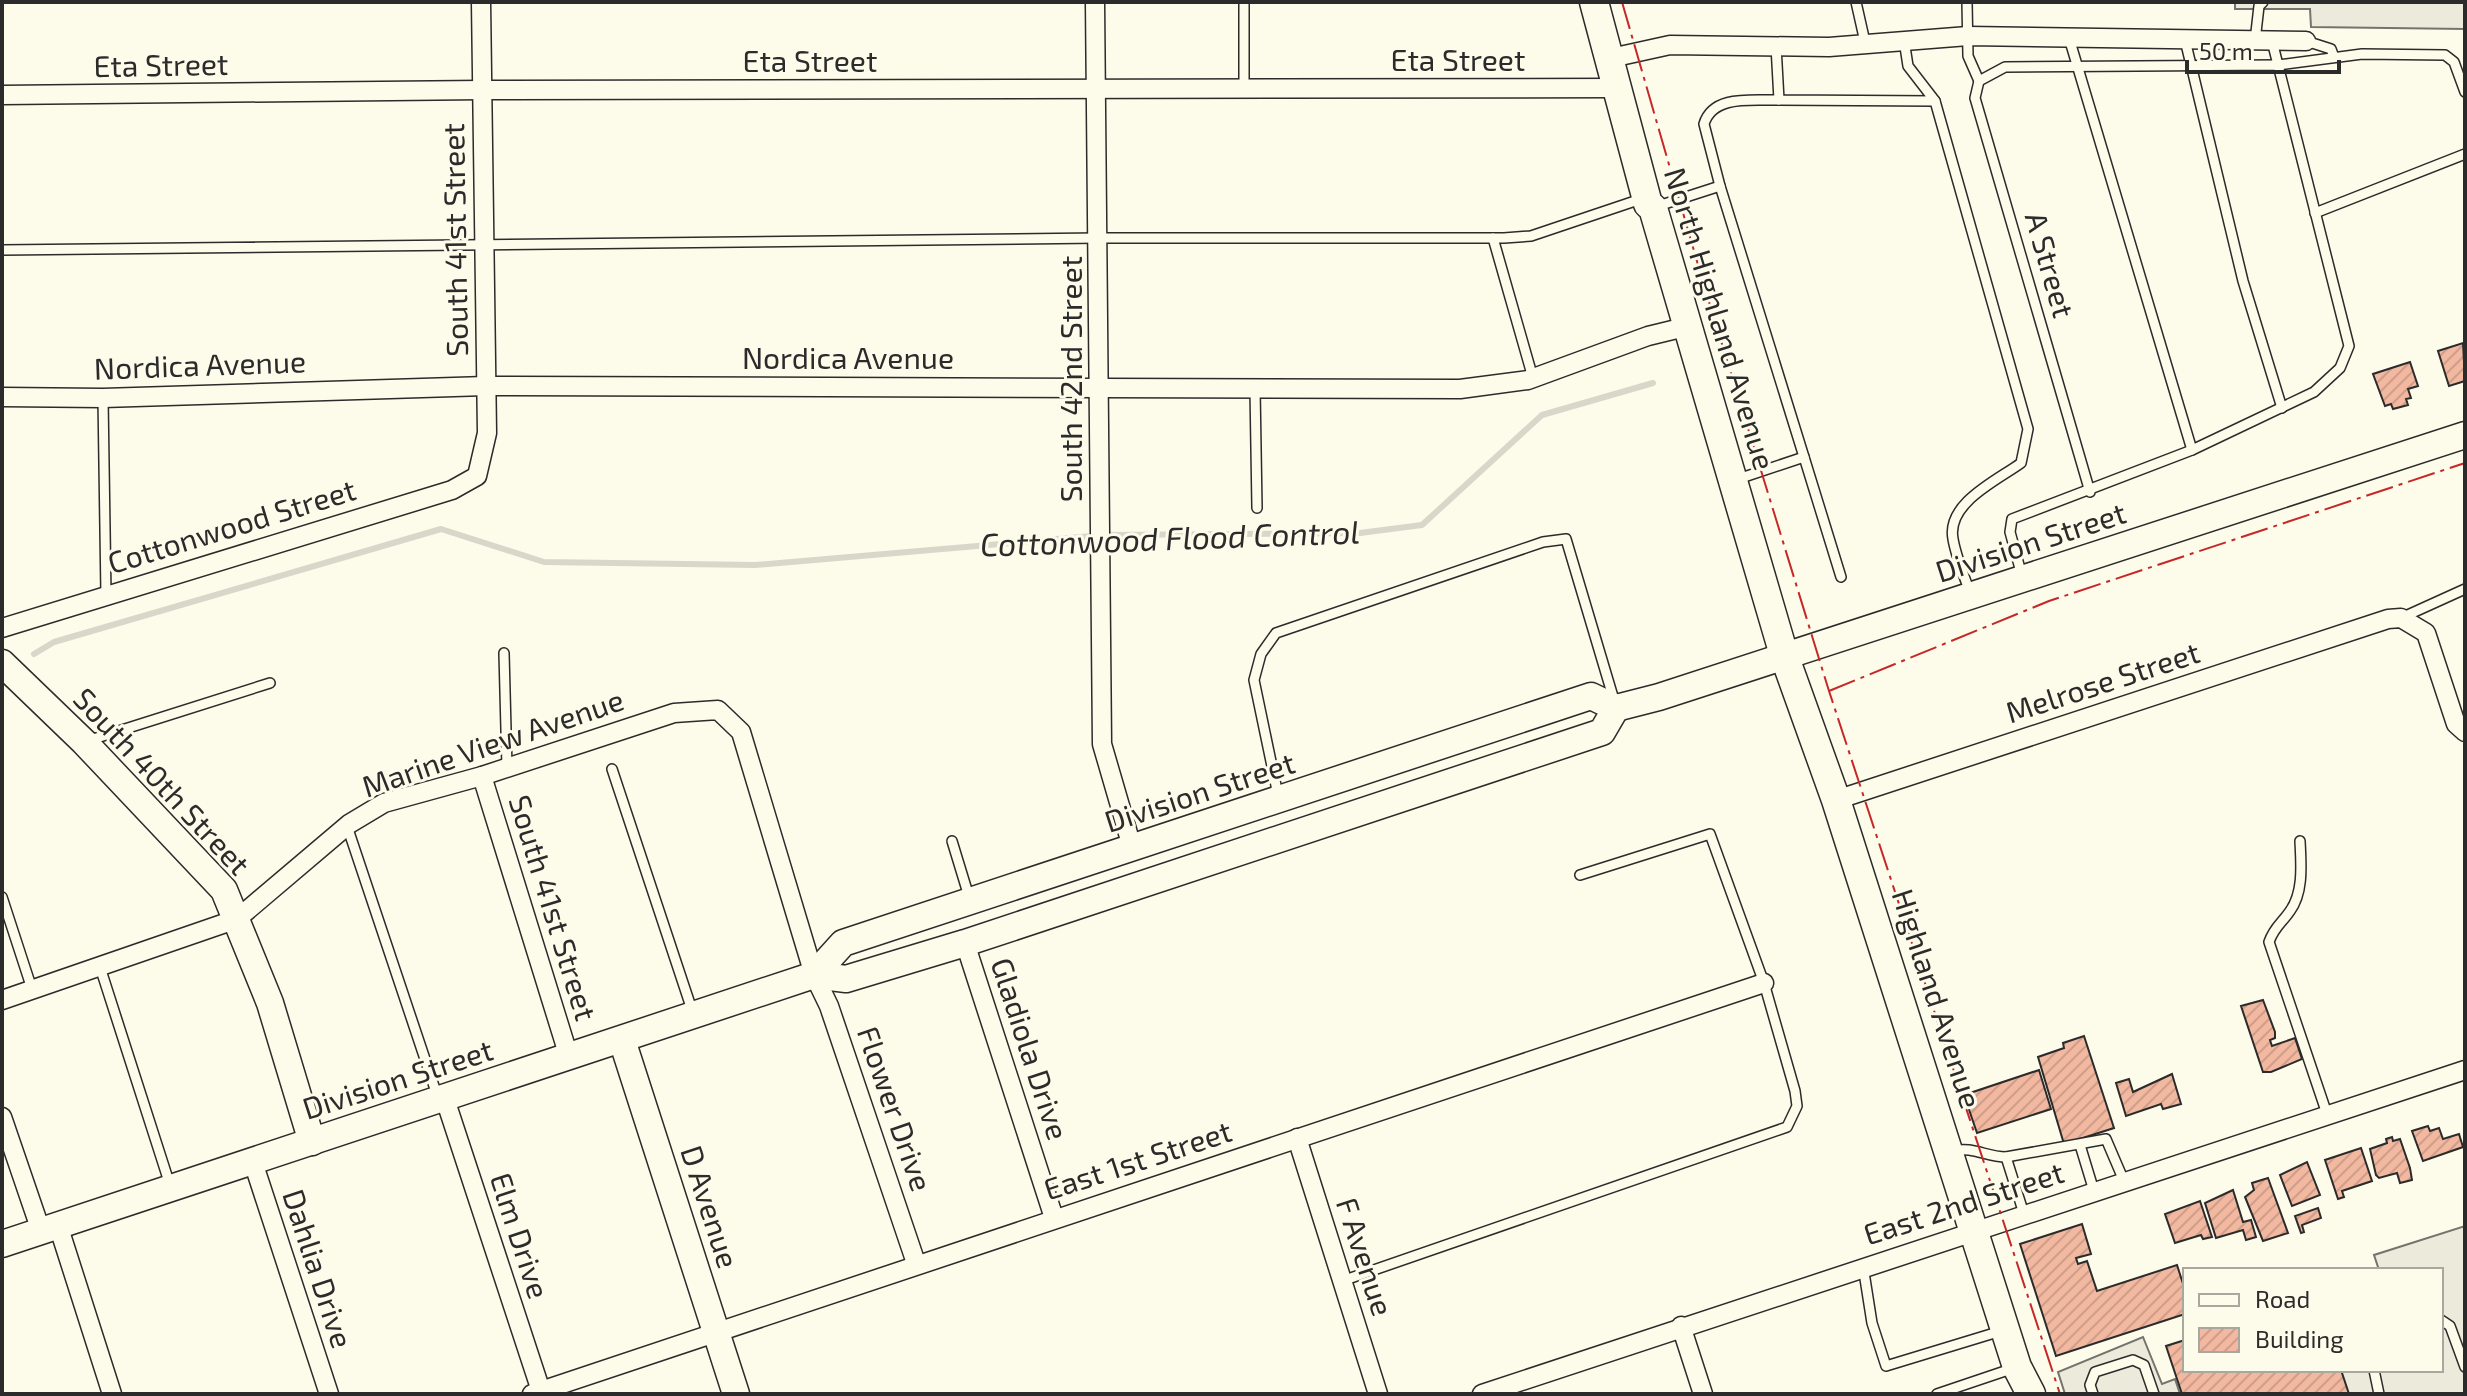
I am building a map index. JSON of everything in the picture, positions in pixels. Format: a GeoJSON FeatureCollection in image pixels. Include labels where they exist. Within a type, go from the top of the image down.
{"type":"FeatureCollection","features":[{"type":"Feature","properties":{"kind":"main road","name":"North Highland Avenue"},"geometry":{"type":"LineString","coordinates":[[1594,2],[1685,327],[1784,655]]}},
{"type":"Feature","properties":{"kind":"main road","name":"Division Street"},"geometry":{"type":"LineString","coordinates":[[2,1244],[814,975],[846,979],[965,943],[1602,732],[1616,708],[2465,435]]}},
{"type":"Feature","properties":{"kind":"main road","name":"Highland Avenue"},"geometry":{"type":"LineString","coordinates":[[1784,655],[1836,800],[1976,1230],[2006,1329],[2017,1380],[2031,1394]]}},
{"type":"Feature","properties":{"kind":"main road","name":"South 40th Street"},"geometry":{"type":"LineString","coordinates":[[2,663],[84,742],[224,890],[270,1003],[312,1142]]}},
{"type":"Feature","properties":{"kind":"main road","name":"Division Street"},"geometry":{"type":"LineString","coordinates":[[814,975],[843,943],[1591,696],[1616,708]]}},
{"type":"Feature","properties":{"kind":"main road","name":"D Avenue"},"geometry":{"type":"LineString","coordinates":[[622,1040],[736,1394]]}},
{"type":"Feature","properties":{"kind":"street","name":"South 41st Street"},"geometry":{"type":"LineString","coordinates":[[477,476],[487,433],[481,2]]}},
{"type":"Feature","properties":{"kind":"street","name":"South 42nd Street"},"geometry":{"type":"LineString","coordinates":[[1095,2],[1102,744],[1132,847]]}},
{"type":"Feature","properties":{"kind":"street"},"geometry":{"type":"LineString","coordinates":[[1611,58],[1670,45],[1829,47],[1968,36],[2306,41]]}},
{"type":"Feature","properties":{"kind":"street","name":"Eta Street"},"geometry":{"type":"LineString","coordinates":[[2,95],[482,90],[1617,88]]}},
{"type":"Feature","properties":{"kind":"street","name":"Nordica Avenue"},"geometry":{"type":"LineString","coordinates":[[2,397],[103,398],[486,386],[1460,389],[1533,378],[1648,336],[1685,327]]}},
{"type":"Feature","properties":{"kind":"street","name":"Cottonwood Street"},"geometry":{"type":"LineString","coordinates":[[2,628],[452,490],[477,476]]}},
{"type":"Feature","properties":{"kind":"street"},"geometry":{"type":"LineString","coordinates":[[2395,618],[2426,633],[2456,724],[2465,732]]}},
{"type":"Feature","properties":{"kind":"street","name":"Melrose Street"},"geometry":{"type":"LineString","coordinates":[[1836,800],[2395,618]]}},
{"type":"Feature","properties":{"kind":"street","name":"Marine View Avenue"},"geometry":{"type":"LineString","coordinates":[[2,1000],[237,919],[347,826],[384,803],[482,776],[674,713],[718,710],[741,732],[814,975]]}},
{"type":"Feature","properties":{"kind":"street","name":"South 41st Street"},"geometry":{"type":"LineString","coordinates":[[482,776],[569,1057]]}},
{"type":"Feature","properties":{"kind":"street","name":"Gladiola Drive"},"geometry":{"type":"LineString","coordinates":[[965,943],[1054,1218]]}},
{"type":"Feature","properties":{"kind":"street","name":"Flower Drive"},"geometry":{"type":"LineString","coordinates":[[814,975],[829,1006],[916,1263]]}},
{"type":"Feature","properties":{"kind":"street","name":"East 1st Street"},"geometry":{"type":"LineString","coordinates":[[536,1392],[1764,983]]}},
{"type":"Feature","properties":{"kind":"street","name":"East 2nd Street"},"geometry":{"type":"LineString","coordinates":[[1482,1394],[2465,1070]]}},
{"type":"Feature","properties":{"kind":"street","name":"Elm Drive"},"geometry":{"type":"LineString","coordinates":[[442,1100],[536,1392]]}},
{"type":"Feature","properties":{"kind":"street"},"geometry":{"type":"LineString","coordinates":[[3,1120],[50,1228],[112,1394]]}},
{"type":"Feature","properties":{"kind":"street","name":"F Avenue"},"geometry":{"type":"LineString","coordinates":[[1297,1138],[1378,1394]]}},
{"type":"Feature","properties":{"kind":"street","name":"Dahlia Drive"},"geometry":{"type":"LineString","coordinates":[[253,1162],[329,1394]]}},
{"type":"Feature","properties":{"kind":"street"},"geometry":{"type":"LineString","coordinates":[[1681,1326],[1703,1394]]}},
{"type":"Feature","properties":{"kind":"lane"},"geometry":{"type":"LineString","coordinates":[[1244,2],[1244,90]]}},
{"type":"Feature","properties":{"kind":"lane"},"geometry":{"type":"LineString","coordinates":[[1856,2],[1865,42]]}},
{"type":"Feature","properties":{"kind":"lane","name":"A Street"},"geometry":{"type":"LineString","coordinates":[[1967,2],[1968,56],[1979,81],[1975,98],[2090,492]]}},
{"type":"Feature","properties":{"kind":"lane"},"geometry":{"type":"LineString","coordinates":[[2023,579],[2010,532],[2012,519],[2090,492],[2192,450],[2282,408],[2323,384],[2340,368],[2349,346],[2278,65],[2263,41],[2259,6],[2263,2]]}},
{"type":"Feature","properties":{"kind":"lane"},"geometry":{"type":"LineString","coordinates":[[2069,38],[2192,450]]}},
{"type":"Feature","properties":{"kind":"lane"},"geometry":{"type":"LineString","coordinates":[[1904,40],[1908,66],[1935,101],[2028,429],[2021,463],[1968,501],[1953,525],[1952,537],[1971,596]]}},
{"type":"Feature","properties":{"kind":"lane"},"geometry":{"type":"LineString","coordinates":[[2185,40],[2243,281],[2282,408]]}},
{"type":"Feature","properties":{"kind":"lane"},"geometry":{"type":"LineString","coordinates":[[2306,41],[2331,49],[2334,57]]}},
{"type":"Feature","properties":{"kind":"lane"},"geometry":{"type":"LineString","coordinates":[[1776,46],[1779,100]]}},
{"type":"Feature","properties":{"kind":"lane"},"geometry":{"type":"LineString","coordinates":[[1979,81],[2005,67],[2278,65],[2362,54],[2445,55],[2454,62],[2465,92]]}},
{"type":"Feature","properties":{"kind":"lane"},"geometry":{"type":"LineString","coordinates":[[1841,577],[1720,186],[1704,124],[1707,115],[1726,102],[1935,101]]}},
{"type":"Feature","properties":{"kind":"lane"},"geometry":{"type":"LineString","coordinates":[[2315,213],[2465,154]]}},
{"type":"Feature","properties":{"kind":"lane"},"geometry":{"type":"LineString","coordinates":[[2,250],[1099,238],[1493,238],[1531,236],[1720,186]]}},
{"type":"Feature","properties":{"kind":"lane"},"geometry":{"type":"LineString","coordinates":[[1493,238],[1533,378]]}},
{"type":"Feature","properties":{"kind":"lane"},"geometry":{"type":"LineString","coordinates":[[1255,389],[1257,508]]}},
{"type":"Feature","properties":{"kind":"lane"},"geometry":{"type":"LineString","coordinates":[[103,398],[106,595]]}},
{"type":"Feature","properties":{"kind":"lane"},"geometry":{"type":"LineString","coordinates":[[1732,481],[1804,457]]}},
{"type":"Feature","properties":{"kind":"lane"},"geometry":{"type":"LineString","coordinates":[[1279,801],[1254,680],[1261,654],[1276,633],[1543,542],[1566,539],[1616,708]]}},
{"type":"Feature","properties":{"kind":"lane"},"geometry":{"type":"LineString","coordinates":[[2395,618],[2465,589]]}},
{"type":"Feature","properties":{"kind":"lane"},"geometry":{"type":"LineString","coordinates":[[504,653],[507,768]]}},
{"type":"Feature","properties":{"kind":"lane"},"geometry":{"type":"LineString","coordinates":[[84,742],[270,683]]}},
{"type":"Feature","properties":{"kind":"lane"},"geometry":{"type":"LineString","coordinates":[[612,769],[694,1016]]}},
{"type":"Feature","properties":{"kind":"lane"},"geometry":{"type":"LineString","coordinates":[[347,826],[442,1100]]}},
{"type":"Feature","properties":{"kind":"lane"},"geometry":{"type":"LineString","coordinates":[[1342,1281],[1787,1127],[1797,1106],[1795,1091],[1764,983],[1710,834],[1580,875]]}},
{"type":"Feature","properties":{"kind":"lane"},"geometry":{"type":"LineString","coordinates":[[952,841],[971,903]]}},
{"type":"Feature","properties":{"kind":"lane"},"geometry":{"type":"LineString","coordinates":[[2300,841],[2301,880],[2291,910],[2274,926],[2269,942],[2327,1114]]}},
{"type":"Feature","properties":{"kind":"lane"},"geometry":{"type":"LineString","coordinates":[[2,897],[32,989]]}},
{"type":"Feature","properties":{"kind":"lane"},"geometry":{"type":"LineString","coordinates":[[99,965],[137,1071],[171,1188]]}},
{"type":"Feature","properties":{"kind":"lane"},"geometry":{"type":"LineString","coordinates":[[1949,1151],[1972,1148],[1990,1157],[2006,1157],[2106,1139],[2124,1181]]}},
{"type":"Feature","properties":{"kind":"lane"},"geometry":{"type":"LineString","coordinates":[[2080,1145],[2094,1191]]}},
{"type":"Feature","properties":{"kind":"lane"},"geometry":{"type":"LineString","coordinates":[[2006,1157],[2024,1214]]}},
{"type":"Feature","properties":{"kind":"lane"},"geometry":{"type":"LineString","coordinates":[[1863,1266],[1872,1323],[1886,1366],[2006,1329]]}},
{"type":"Feature","properties":{"kind":"lane"},"geometry":{"type":"LineString","coordinates":[[2443,1321],[2450,1326],[2465,1367]]}},
{"type":"Feature","properties":{"kind":"lane"},"geometry":{"type":"LineString","coordinates":[[2093,1394],[2090,1385],[2095,1372],[2133,1360],[2144,1365],[2154,1394]]}},
{"type":"Feature","properties":{"kind":"lane"},"geometry":{"type":"LineString","coordinates":[[2374,1372],[2379,1394]]}},
{"type":"Feature","properties":{"kind":"lane"},"geometry":{"type":"LineString","coordinates":[[1937,1394],[2017,1380]]}},
{"type":"Feature","properties":{"kind":"shaded area"},"geometry":{"type":"Polygon","coordinates":[[[2235,2],[2465,2],[2465,29],[2311,27],[2310,9],[2235,9],[2235,2]]]}},
{"type":"Feature","properties":{"kind":"shaded area"},"geometry":{"type":"Polygon","coordinates":[[[2465,1226],[2465,1394],[2346,1394],[2339,1372],[2443,1372],[2443,1268],[2378,1268],[2374,1255],[2465,1226]]]}},
{"type":"Feature","properties":{"kind":"shaded area"},"geometry":{"type":"Polygon","coordinates":[[[2143,1337],[2162,1384],[2175,1379],[2180,1394],[2065,1394],[2058,1372],[2143,1337]]]}},
{"type":"Feature","properties":{"kind":"building"},"geometry":{"type":"Polygon","coordinates":[[[2463,343],[2465,381],[2449,386],[2438,351],[2463,343]]]}},
{"type":"Feature","properties":{"kind":"building"},"geometry":{"type":"Polygon","coordinates":[[[2410,362],[2418,386],[2408,389],[2411,398],[2406,399],[2408,405],[2393,409],[2391,404],[2385,406],[2373,374],[2410,362]]]}},
{"type":"Feature","properties":{"kind":"building"},"geometry":{"type":"Polygon","coordinates":[[[2263,1000],[2275,1032],[2275,1038],[2270,1040],[2272,1046],[2295,1038],[2302,1059],[2271,1072],[2263,1072],[2241,1006],[2263,1000]]]}},
{"type":"Feature","properties":{"kind":"building"},"geometry":{"type":"Polygon","coordinates":[[[2084,1036],[2114,1128],[2064,1144],[2038,1057],[2064,1048],[2063,1043],[2084,1036]]]}},
{"type":"Feature","properties":{"kind":"building"},"geometry":{"type":"Polygon","coordinates":[[[2039,1070],[2051,1109],[1977,1133],[1964,1095],[2039,1070]]]}},
{"type":"Feature","properties":{"kind":"building"},"geometry":{"type":"Polygon","coordinates":[[[2172,1074],[2181,1104],[2163,1109],[2161,1104],[2126,1116],[2116,1083],[2129,1079],[2133,1092],[2172,1074]]]}},
{"type":"Feature","properties":{"kind":"building"},"geometry":{"type":"Polygon","coordinates":[[[2428,1126],[2430,1131],[2439,1128],[2443,1139],[2459,1134],[2463,1147],[2423,1161],[2412,1131],[2428,1126]]]}},
{"type":"Feature","properties":{"kind":"building"},"geometry":{"type":"Polygon","coordinates":[[[2392,1137],[2393,1141],[2400,1139],[2412,1180],[2400,1183],[2397,1173],[2379,1178],[2376,1175],[2370,1149],[2387,1143],[2386,1139],[2392,1137]]]}},
{"type":"Feature","properties":{"kind":"building"},"geometry":{"type":"Polygon","coordinates":[[[2361,1148],[2372,1181],[2342,1191],[2344,1197],[2338,1199],[2325,1160],[2361,1148]]]}},
{"type":"Feature","properties":{"kind":"building"},"geometry":{"type":"Polygon","coordinates":[[[2307,1162],[2320,1195],[2292,1206],[2280,1175],[2307,1162]]]}},
{"type":"Feature","properties":{"kind":"building"},"geometry":{"type":"Polygon","coordinates":[[[2268,1178],[2288,1233],[2263,1241],[2245,1197],[2254,1190],[2252,1183],[2268,1178]]]}},
{"type":"Feature","properties":{"kind":"building"},"geometry":{"type":"Polygon","coordinates":[[[2233,1190],[2243,1222],[2251,1220],[2256,1237],[2246,1240],[2243,1230],[2216,1238],[2205,1203],[2233,1190]]]}},
{"type":"Feature","properties":{"kind":"building"},"geometry":{"type":"Polygon","coordinates":[[[2200,1201],[2212,1237],[2203,1239],[2201,1235],[2175,1243],[2165,1214],[2200,1201]]]}},
{"type":"Feature","properties":{"kind":"building"},"geometry":{"type":"Polygon","coordinates":[[[2318,1208],[2321,1218],[2302,1225],[2304,1232],[2301,1233],[2295,1216],[2318,1208]]]}},
{"type":"Feature","properties":{"kind":"building"},"geometry":{"type":"Polygon","coordinates":[[[2082,1224],[2091,1254],[2076,1258],[2078,1264],[2087,1261],[2097,1291],[2177,1265],[2183,1284],[2183,1315],[2056,1356],[2020,1244],[2082,1224]]]}},
{"type":"Feature","properties":{"kind":"building"},"geometry":{"type":"Polygon","coordinates":[[[2183,1341],[2183,1372],[2342,1372],[2349,1394],[2182,1394],[2166,1346],[2183,1341]]]}},
{"type":"Feature","properties":{"kind":"waterway","name":"Cottonwood Flood Control"},"geometry":{"type":"LineString","coordinates":[[34,654],[54,642],[441,529],[544,562],[755,565],[1104,535],[1360,533],[1422,525],[1542,415],[1653,383]]}},
{"type":"Feature","properties":{"kind":"power"},"geometry":{"type":"LineString","coordinates":[[1622,2],[1705,289],[1829,691],[2060,1394]]}},
{"type":"Feature","properties":{"kind":"power"},"geometry":{"type":"LineString","coordinates":[[1829,691],[2049,601],[2465,463]]}}]}
